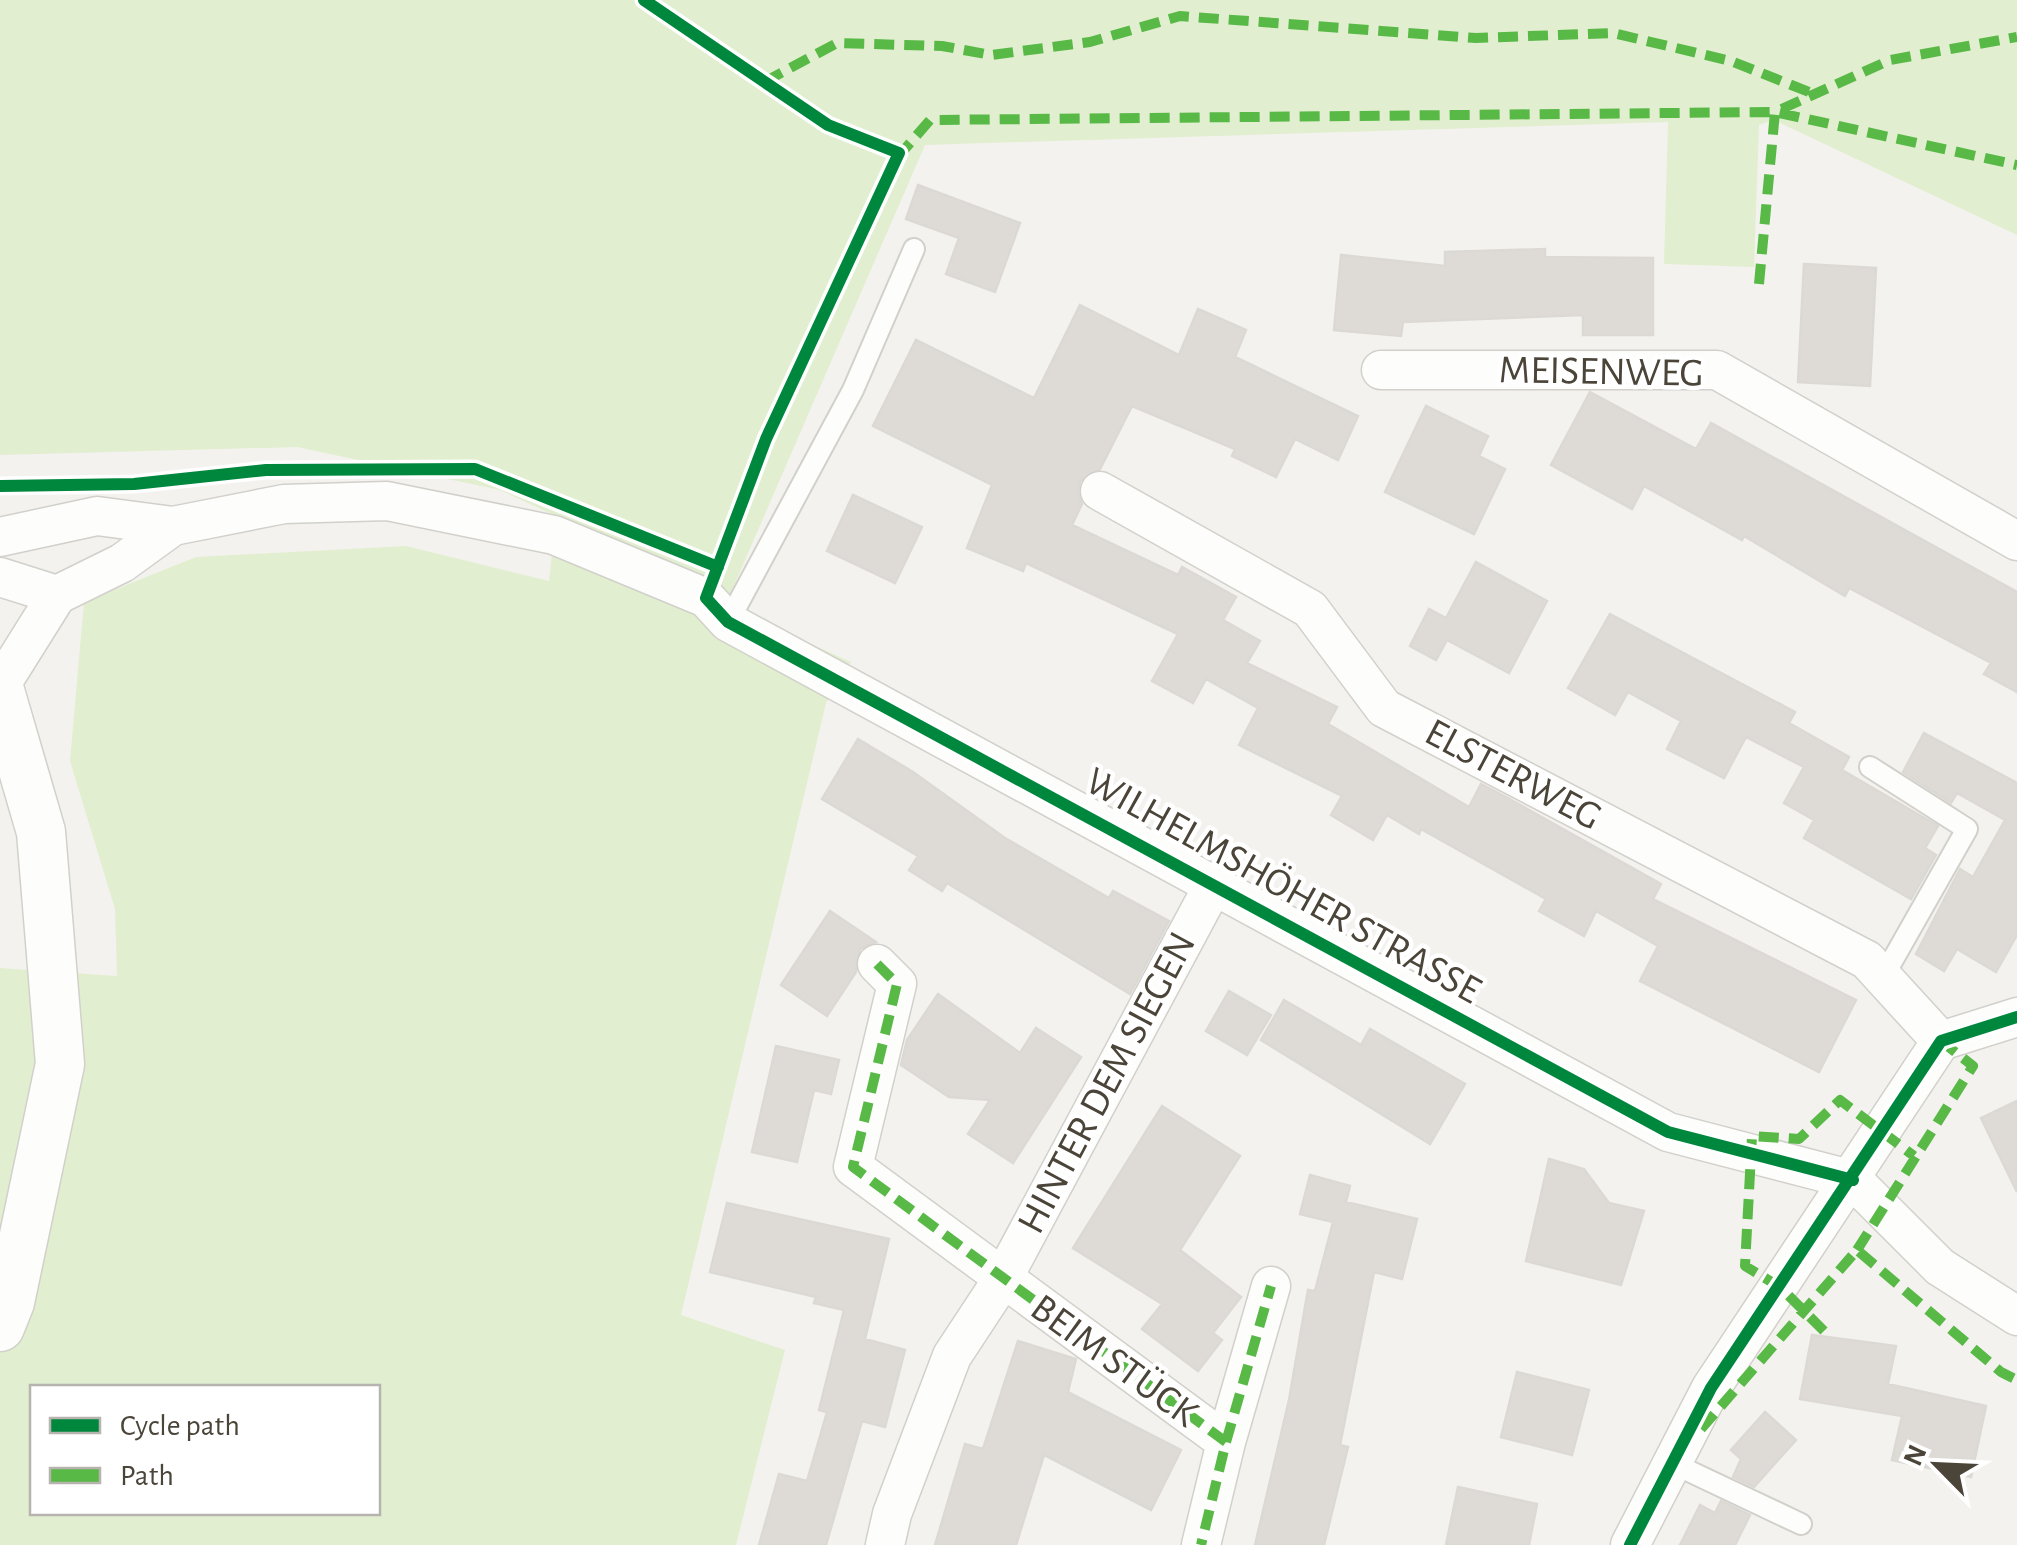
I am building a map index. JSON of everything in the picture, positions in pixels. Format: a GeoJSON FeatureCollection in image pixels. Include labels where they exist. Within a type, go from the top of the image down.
{"type":"FeatureCollection","features":[{"type":"Feature","properties":{"kind":"street","name":"MEISENWEG"},"geometry":{"type":"LineString","coordinates":[[1381,370],[1717,370],[2017,541]]}},
{"type":"Feature","properties":{"kind":"street","name":"ELSTERWEG"},"geometry":{"type":"LineString","coordinates":[[1100,491],[1310,609],[1384,708],[1867,960],[1941,1041]]}},
{"type":"Feature","properties":{"kind":"street","name":"WILHELMSHÖHER STRASSE"},"geometry":{"type":"LineString","coordinates":[[0,537],[98,516],[173,526],[284,504],[387,501],[554,535],[706,598],[728,622],[1668,1132],[1853,1180]]}},
{"type":"Feature","properties":{"kind":"street","name":"WILHELMSHÖHER STRASSE"},"geometry":{"type":"LineString","coordinates":[[57,594],[122,564],[173,526]]}},
{"type":"Feature","properties":{"kind":"street"},"geometry":{"type":"LineString","coordinates":[[0,577],[57,594],[0,688],[41,832],[60,1064],[10,1302],[0,1327]]}},
{"type":"Feature","properties":{"kind":"street","name":"HINTER DEM SIEGEN"},"geometry":{"type":"LineString","coordinates":[[885,1545],[892,1514],[952,1356],[1002,1280],[1213,886]]}},
{"type":"Feature","properties":{"kind":"street","name":"HINTER DEM SIEGEN"},"geometry":{"type":"LineString","coordinates":[[877,964],[897,984],[853,1167],[1002,1280]]}},
{"type":"Feature","properties":{"kind":"street"},"geometry":{"type":"LineString","coordinates":[[1630,1545],[1711,1388],[1853,1180],[1900,1097],[1941,1041],[2017,1016]]}},
{"type":"Feature","properties":{"kind":"street"},"geometry":{"type":"LineString","coordinates":[[1853,1180],[1940,1267],[2017,1316]]}},
{"type":"Feature","properties":{"kind":"street","name":"BEIM STÜCK"},"geometry":{"type":"LineString","coordinates":[[1002,1280],[1226,1442]]}},
{"type":"Feature","properties":{"kind":"street","name":"BEIM STÜCK"},"geometry":{"type":"LineString","coordinates":[[1201,1545],[1271,1286]]}},
{"type":"Feature","properties":{"kind":"lane"},"geometry":{"type":"LineString","coordinates":[[728,622],[853,390],[914,249]]}},
{"type":"Feature","properties":{"kind":"lane"},"geometry":{"type":"LineString","coordinates":[[1870,767],[1968,829],[1883,978]]}},
{"type":"Feature","properties":{"kind":"lane"},"geometry":{"type":"LineString","coordinates":[[1672,1463],[1801,1524]]}},
{"type":"Feature","properties":{"kind":"green space"},"geometry":{"type":"Polygon","coordinates":[[[0,0],[2017,0],[2017,235],[1774,120],[1759,125],[1754,267],[1664,264],[1668,122],[925,145],[729,597],[500,490],[297,447],[0,455],[0,0]]]}},
{"type":"Feature","properties":{"kind":"green space"},"geometry":{"type":"Polygon","coordinates":[[[554,535],[660,576],[851,662],[826,703],[681,1315],[785,1350],[736,1545],[0,1545],[0,968],[117,976],[115,909],[70,761],[84,602],[196,557],[406,546],[549,581],[554,535]]]}},
{"type":"Feature","properties":{"kind":"building"},"geometry":{"type":"Polygon","coordinates":[[[918,185],[1020,223],[995,292],[946,274],[959,238],[906,219],[918,185]]]}},
{"type":"Feature","properties":{"kind":"building"},"geometry":{"type":"Polygon","coordinates":[[[1545,249],[1545,257],[1653,258],[1653,335],[1583,335],[1583,315],[1403,322],[1401,336],[1334,330],[1341,255],[1445,266],[1445,252],[1545,249]]]}},
{"type":"Feature","properties":{"kind":"building"},"geometry":{"type":"Polygon","coordinates":[[[1804,264],[1876,268],[1870,386],[1798,382],[1804,264]]]}},
{"type":"Feature","properties":{"kind":"building"},"geometry":{"type":"Polygon","coordinates":[[[1080,305],[1179,355],[1198,309],[1246,330],[1235,357],[1358,416],[1338,460],[1295,439],[1276,477],[1232,456],[1235,449],[1132,406],[1100,469],[1080,481],[1082,504],[1072,525],[1178,575],[1182,567],[1236,597],[1223,620],[1260,641],[1247,663],[1337,707],[1328,724],[1469,807],[1481,784],[1506,797],[1661,884],[1653,899],[1856,1000],[1819,1072],[1640,981],[1658,946],[1596,911],[1584,936],[1539,911],[1546,899],[1421,829],[1419,834],[1387,815],[1373,840],[1331,815],[1342,796],[1239,745],[1258,708],[1206,679],[1193,703],[1152,681],[1178,634],[1026,563],[1023,571],[967,548],[992,485],[873,426],[916,340],[1034,398],[1080,305]]]}},
{"type":"Feature","properties":{"kind":"building"},"geometry":{"type":"Polygon","coordinates":[[[1590,392],[1696,449],[1711,423],[2017,592],[2017,692],[1984,674],[1991,663],[1849,588],[1845,596],[1744,536],[1742,540],[1644,486],[1632,509],[1551,465],[1590,392]]]}},
{"type":"Feature","properties":{"kind":"building"},"geometry":{"type":"Polygon","coordinates":[[[1426,406],[1488,436],[1479,456],[1505,469],[1474,534],[1385,492],[1426,406]]]}},
{"type":"Feature","properties":{"kind":"building"},"geometry":{"type":"Polygon","coordinates":[[[853,495],[922,527],[895,583],[827,551],[853,495]]]}},
{"type":"Feature","properties":{"kind":"building"},"geometry":{"type":"Polygon","coordinates":[[[1476,562],[1547,601],[1509,673],[1447,640],[1436,660],[1410,646],[1429,609],[1446,618],[1476,562]]]}},
{"type":"Feature","properties":{"kind":"building"},"geometry":{"type":"Polygon","coordinates":[[[1610,614],[1795,712],[1789,723],[1849,757],[1842,770],[1938,826],[1925,848],[1936,855],[1911,899],[1804,838],[1814,820],[1784,803],[1804,767],[1746,737],[1724,778],[1667,749],[1681,721],[1628,692],[1615,715],[1568,688],[1610,614]]]}},
{"type":"Feature","properties":{"kind":"building"},"geometry":{"type":"Polygon","coordinates":[[[1924,733],[2017,783],[2017,935],[1996,972],[1957,949],[1944,971],[1916,954],[1960,869],[1973,877],[2005,820],[1957,793],[1951,803],[1903,772],[1924,733]]]}},
{"type":"Feature","properties":{"kind":"building"},"geometry":{"type":"Polygon","coordinates":[[[858,739],[913,772],[1005,838],[1109,898],[1113,891],[1169,921],[1130,994],[947,883],[942,891],[909,870],[918,856],[822,799],[858,739]]]}},
{"type":"Feature","properties":{"kind":"building"},"geometry":{"type":"Polygon","coordinates":[[[830,911],[876,942],[860,949],[856,972],[827,1016],[781,985],[830,911]]]}},
{"type":"Feature","properties":{"kind":"building"},"geometry":{"type":"Polygon","coordinates":[[[1229,991],[1271,1015],[1247,1055],[1206,1031],[1229,991]]]}},
{"type":"Feature","properties":{"kind":"building"},"geometry":{"type":"Polygon","coordinates":[[[938,994],[1020,1053],[1036,1028],[1081,1057],[1013,1163],[968,1134],[990,1100],[949,1097],[901,1065],[907,1040],[938,994]]]}},
{"type":"Feature","properties":{"kind":"building"},"geometry":{"type":"Polygon","coordinates":[[[1284,1000],[1361,1045],[1370,1029],[1465,1084],[1430,1144],[1261,1040],[1284,1000]]]}},
{"type":"Feature","properties":{"kind":"building"},"geometry":{"type":"Polygon","coordinates":[[[776,1046],[839,1060],[831,1094],[814,1090],[797,1162],[752,1152],[776,1046]]]}},
{"type":"Feature","properties":{"kind":"building"},"geometry":{"type":"Polygon","coordinates":[[[2017,1101],[2017,1192],[1981,1118],[2017,1101]]]}},
{"type":"Feature","properties":{"kind":"building"},"geometry":{"type":"Polygon","coordinates":[[[1162,1106],[1240,1156],[1180,1250],[1241,1297],[1213,1333],[1222,1340],[1198,1371],[1142,1329],[1162,1304],[1073,1248],[1162,1106]]]}},
{"type":"Feature","properties":{"kind":"building"},"geometry":{"type":"Polygon","coordinates":[[[1549,1159],[1584,1169],[1609,1203],[1644,1211],[1621,1285],[1526,1261],[1549,1159]]]}},
{"type":"Feature","properties":{"kind":"building"},"geometry":{"type":"Polygon","coordinates":[[[1310,1175],[1350,1186],[1346,1202],[1417,1219],[1402,1279],[1374,1272],[1340,1445],[1348,1447],[1324,1545],[1255,1545],[1289,1400],[1308,1290],[1315,1291],[1333,1222],[1300,1214],[1310,1175]]]}},
{"type":"Feature","properties":{"kind":"building"},"geometry":{"type":"Polygon","coordinates":[[[727,1203],[889,1239],[865,1339],[905,1350],[885,1427],[862,1421],[826,1545],[759,1545],[779,1474],[807,1481],[827,1412],[819,1410],[844,1310],[814,1303],[816,1297],[710,1272],[727,1203]]]}},
{"type":"Feature","properties":{"kind":"building"},"geometry":{"type":"Polygon","coordinates":[[[1812,1335],[1896,1346],[1888,1384],[1986,1406],[1971,1477],[1892,1460],[1902,1416],[1800,1399],[1812,1335]]]}},
{"type":"Feature","properties":{"kind":"building"},"geometry":{"type":"Polygon","coordinates":[[[1018,1341],[1076,1359],[1068,1392],[1181,1450],[1151,1510],[1044,1455],[1016,1545],[935,1545],[965,1444],[983,1449],[1018,1341]]]}},
{"type":"Feature","properties":{"kind":"building"},"geometry":{"type":"Polygon","coordinates":[[[1517,1372],[1589,1390],[1572,1455],[1501,1437],[1517,1372]]]}},
{"type":"Feature","properties":{"kind":"building"},"geometry":{"type":"Polygon","coordinates":[[[1765,1412],[1796,1440],[1754,1487],[1733,1477],[1741,1459],[1731,1450],[1765,1412]]]}},
{"type":"Feature","properties":{"kind":"building"},"geometry":{"type":"Polygon","coordinates":[[[1458,1487],[1537,1504],[1529,1545],[1446,1545],[1458,1487]]]}},
{"type":"Feature","properties":{"kind":"building"},"geometry":{"type":"Polygon","coordinates":[[[1721,1501],[1750,1515],[1735,1545],[1680,1545],[1700,1505],[1715,1513],[1721,1501]]]}},
{"type":"Feature","properties":{"kind":"marked path"},"geometry":{"type":"LineString","coordinates":[[764,82],[837,43],[942,46],[991,55],[1090,42],[1180,16],[1476,38],[1613,33],[1731,61],[1814,94]]}},
{"type":"Feature","properties":{"kind":"marked path"},"geometry":{"type":"LineString","coordinates":[[1759,284],[1775,112],[1890,60],[2017,37]]}},
{"type":"Feature","properties":{"kind":"marked path"},"geometry":{"type":"LineString","coordinates":[[897,158],[930,120],[1775,112],[2017,165]]}},
{"type":"Feature","properties":{"kind":"marked path"},"geometry":{"type":"LineString","coordinates":[[877,964],[897,984],[853,1167],[1226,1442],[1201,1545]]}},
{"type":"Feature","properties":{"kind":"marked path"},"geometry":{"type":"LineString","coordinates":[[1857,1250],[1973,1066],[1941,1041]]}},
{"type":"Feature","properties":{"kind":"marked path"},"geometry":{"type":"LineString","coordinates":[[1824,1331],[1780,1287],[1745,1266],[1752,1136],[1799,1139],[1840,1100],[1914,1156]]}},
{"type":"Feature","properties":{"kind":"marked path"},"geometry":{"type":"LineString","coordinates":[[1701,1429],[1857,1250],[2001,1372],[2017,1380]]}},
{"type":"Feature","properties":{"kind":"marked path"},"geometry":{"type":"LineString","coordinates":[[1226,1442],[1271,1286]]}},
{"type":"Feature","properties":{"kind":"cycle path"},"geometry":{"type":"LineString","coordinates":[[644,0],[828,125],[899,153],[766,439],[706,598],[728,622],[1668,1132],[1853,1180]]}},
{"type":"Feature","properties":{"kind":"cycle path"},"geometry":{"type":"LineString","coordinates":[[0,486],[134,484],[266,470],[475,469],[718,567]]}},
{"type":"Feature","properties":{"kind":"cycle path"},"geometry":{"type":"LineString","coordinates":[[1630,1545],[1711,1388],[1941,1041],[2017,1017]]}}]}
